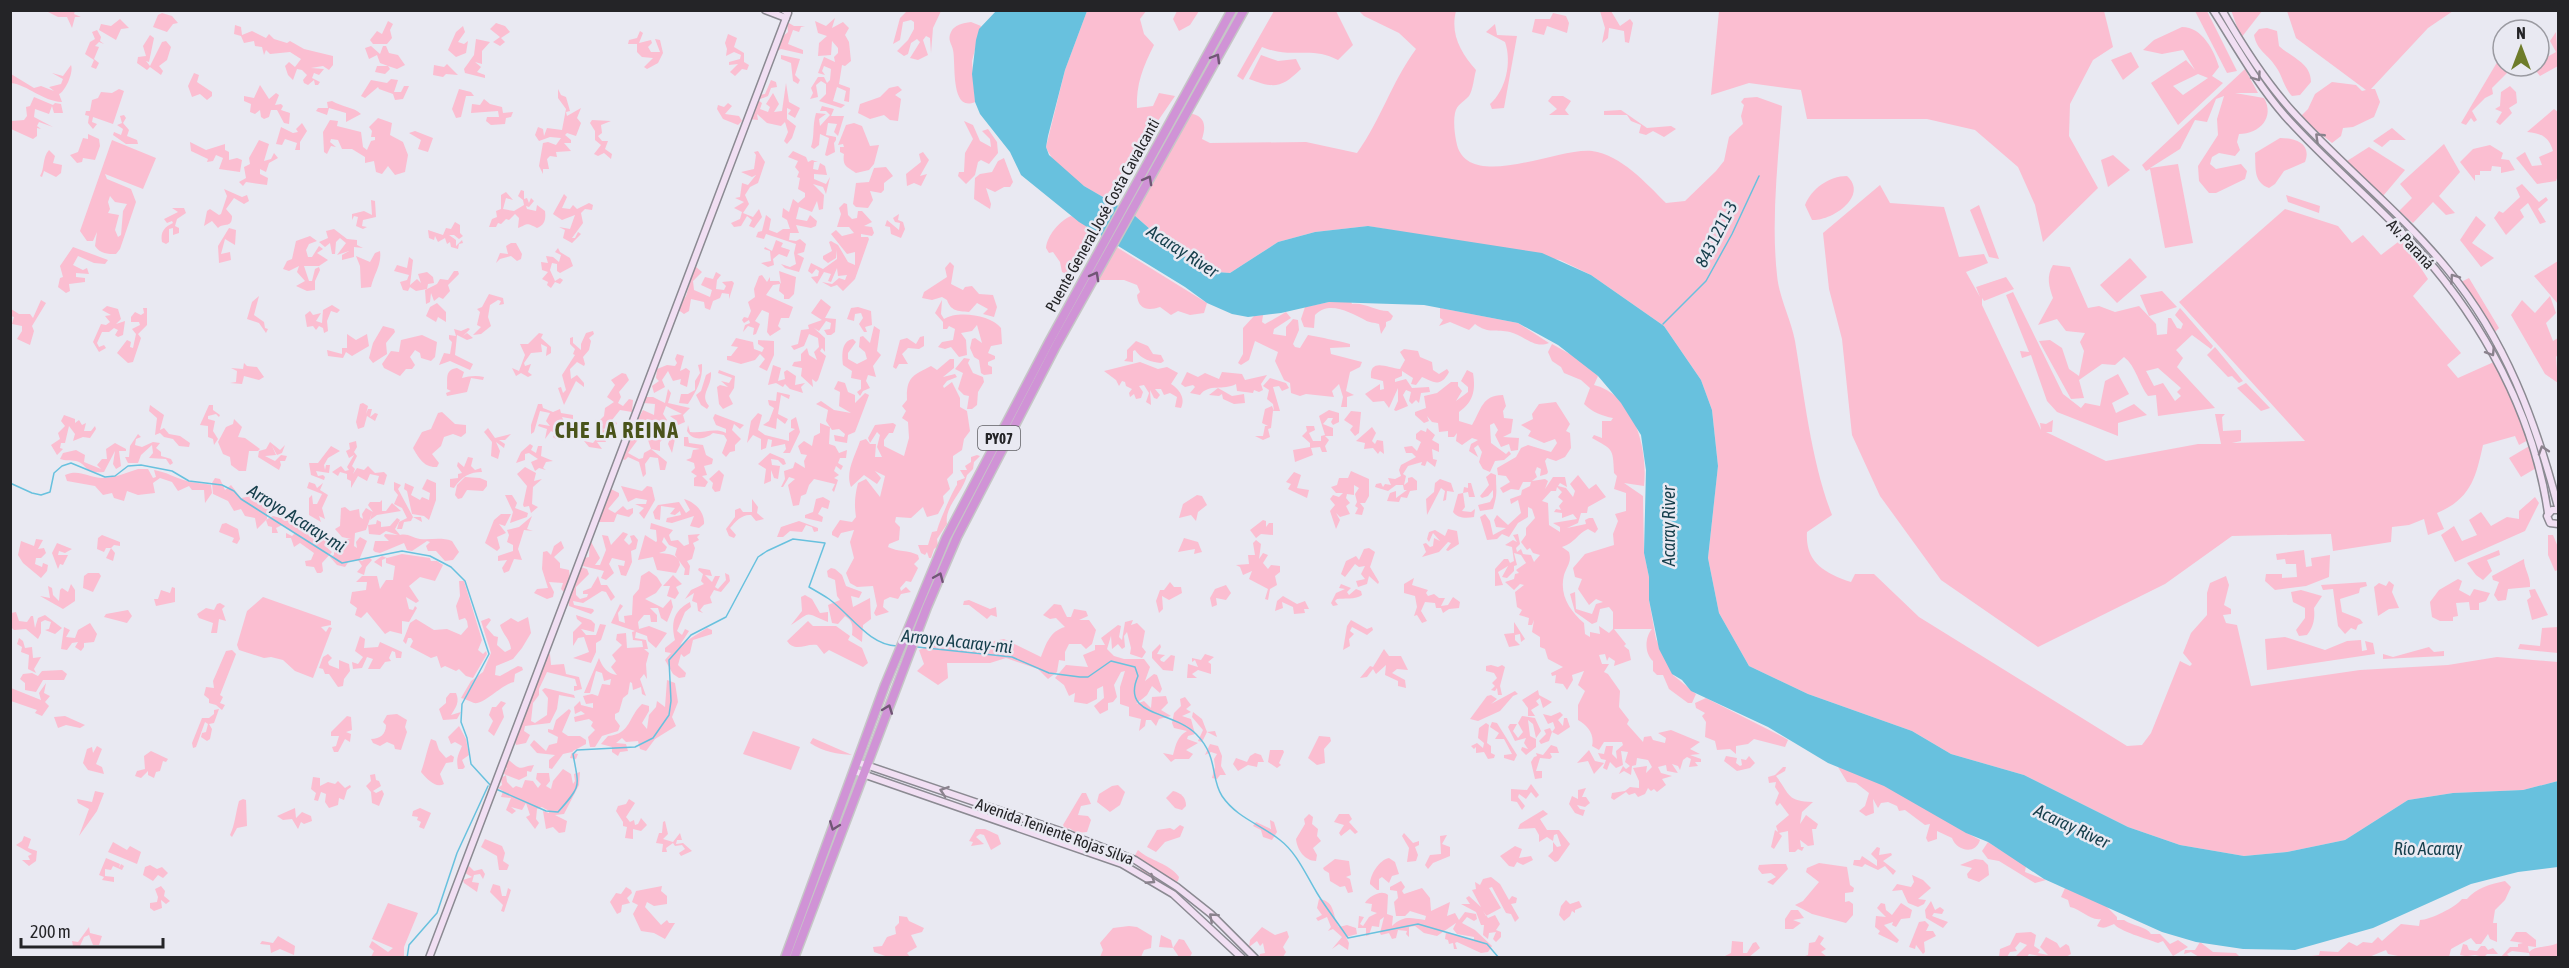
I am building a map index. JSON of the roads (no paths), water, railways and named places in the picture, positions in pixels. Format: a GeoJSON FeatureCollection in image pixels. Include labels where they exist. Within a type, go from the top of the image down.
{"type":"FeatureCollection","features":[{"type":"Feature","properties":{"kind":"highway","name":"PY07"},"geometry":{"type":"LineString","coordinates":[[1185,104],[1232,10]]}},
{"type":"Feature","properties":{"kind":"highway","name":"PY07"},"geometry":{"type":"LineString","coordinates":[[1185,104],[1244,10]]}},
{"type":"Feature","properties":{"kind":"highway","name":"Puente General José Costa Cavalcanti"},"geometry":{"type":"LineString","coordinates":[[912,634],[949,533],[1185,104]]}},
{"type":"Feature","properties":{"kind":"highway","name":"PY07"},"geometry":{"type":"LineString","coordinates":[[785,957],[854,771],[862,763],[911,648],[912,634]]}},
{"type":"Feature","properties":{"kind":"highway","name":"PY07"},"geometry":{"type":"LineString","coordinates":[[794,957],[864,775],[862,763],[899,652],[912,634]]}},
{"type":"Feature","properties":{"kind":"street"},"geometry":{"type":"LineString","coordinates":[[429,957],[498,780],[786,14],[765,10]]}},
{"type":"Feature","properties":{"kind":"street","name":"Av. Paraná"},"geometry":{"type":"LineString","coordinates":[[2213,10],[2244,61],[2286,116],[2417,248],[2453,292],[2503,372],[2523,418],[2540,471],[2548,513],[2559,508],[2534,423],[2510,368],[2491,333],[2450,271],[2384,200],[2288,106],[2245,49],[2222,10]]}},
{"type":"Feature","properties":{"kind":"street"},"geometry":{"type":"LineString","coordinates":[[2503,372],[2510,368]]}},
{"type":"Feature","properties":{"kind":"street"},"geometry":{"type":"LineString","coordinates":[[2548,513],[2548,521],[2559,524]]}},
{"type":"Feature","properties":{"kind":"street","name":"Avenida Teniente Rojas Silva"},"geometry":{"type":"LineString","coordinates":[[862,763],[1135,860],[1178,887],[1211,914],[1255,957]]}},
{"type":"Feature","properties":{"kind":"street"},"geometry":{"type":"LineString","coordinates":[[854,771],[864,775]]}},
{"type":"Feature","properties":{"kind":"street","name":"Avenida Teniente Rojas Silva"},"geometry":{"type":"LineString","coordinates":[[864,775],[1100,854],[1132,869],[1173,894],[1242,957]]}},
{"type":"Feature","properties":{"kind":"water","name":"Río Acaray"},"geometry":{"type":"Polygon","coordinates":[[[996,11],[1087,11],[1065,70],[1048,136],[1046,147],[1049,155],[1084,186],[1134,215],[1176,252],[1216,272],[1230,273],[1278,242],[1315,232],[1368,226],[1542,253],[1591,275],[1664,326],[1701,380],[1712,410],[1718,466],[1708,558],[1719,613],[1749,666],[1808,694],[1912,731],[1951,754],[2024,775],[2128,827],[2180,845],[2244,856],[2287,852],[2345,840],[2408,800],[2453,793],[2523,790],[2558,781],[2558,867],[2518,872],[2471,884],[2373,928],[2295,950],[2243,949],[2196,942],[2162,932],[2044,879],[1988,842],[1966,833],[1884,786],[1828,763],[1768,727],[1691,691],[1682,680],[1672,674],[1659,649],[1649,600],[1649,577],[1644,553],[1646,470],[1641,435],[1621,403],[1598,376],[1558,345],[1518,323],[1424,305],[1329,302],[1281,313],[1248,317],[1232,314],[1207,303],[1079,222],[1021,175],[1010,152],[980,114],[975,102],[972,74],[976,40],[979,29],[996,11]]]}},
{"type":"Feature","properties":{"kind":"waterway","name":"8431211-3"},"geometry":{"type":"LineString","coordinates":[[1663,324],[1706,281],[1732,234],[1759,176]]}},
{"type":"Feature","properties":{"kind":"waterway","name":"Arroyo Acaray-mi"},"geometry":{"type":"LineString","coordinates":[[10,483],[41,495],[50,492],[54,473],[62,466],[71,463],[105,477],[115,476],[128,466],[141,465],[172,471],[189,481],[222,485],[342,563],[402,551],[430,556],[451,567],[465,581],[489,654],[462,704],[461,722],[467,738],[471,764],[492,787]]}},
{"type":"Feature","properties":{"kind":"waterway","name":"Arroyo Acaray-mi"},"geometry":{"type":"LineString","coordinates":[[496,789],[546,811],[558,812],[577,786],[573,754],[577,750],[635,747],[653,738],[669,715],[671,701],[669,660],[691,635],[726,617],[758,557],[793,539],[825,543],[809,587],[829,599],[869,635],[897,646]]}},
{"type":"Feature","properties":{"kind":"waterway","name":"Arroyo Acaray-mi"},"geometry":{"type":"LineString","coordinates":[[917,647],[1012,657],[1049,673],[1080,677],[1088,677],[1111,661],[1135,667],[1138,676],[1134,689],[1136,699],[1142,706],[1186,726],[1196,734],[1208,751],[1222,796],[1235,810],[1286,845],[1348,938],[1418,924],[1487,944],[1499,958]]}},
{"type":"Feature","properties":{"kind":"waterway"},"geometry":{"type":"LineString","coordinates":[[407,958],[409,945],[437,913],[457,853],[488,786]]}},
{"type":"Feature","properties":{"kind":"district","name":"CHE LA REINA"},"geometry":{"type":"Point","coordinates":[617,430]}},
{"type":"Feature","properties":{"kind":"water label","name":"Acaray River"},"geometry":{"type":"Point","coordinates":[1183,251]}},
{"type":"Feature","properties":{"kind":"water label","name":"Acaray River"},"geometry":{"type":"Point","coordinates":[1668,526]}},
{"type":"Feature","properties":{"kind":"water label","name":"Acaray River"},"geometry":{"type":"Point","coordinates":[2072,826]}}]}
